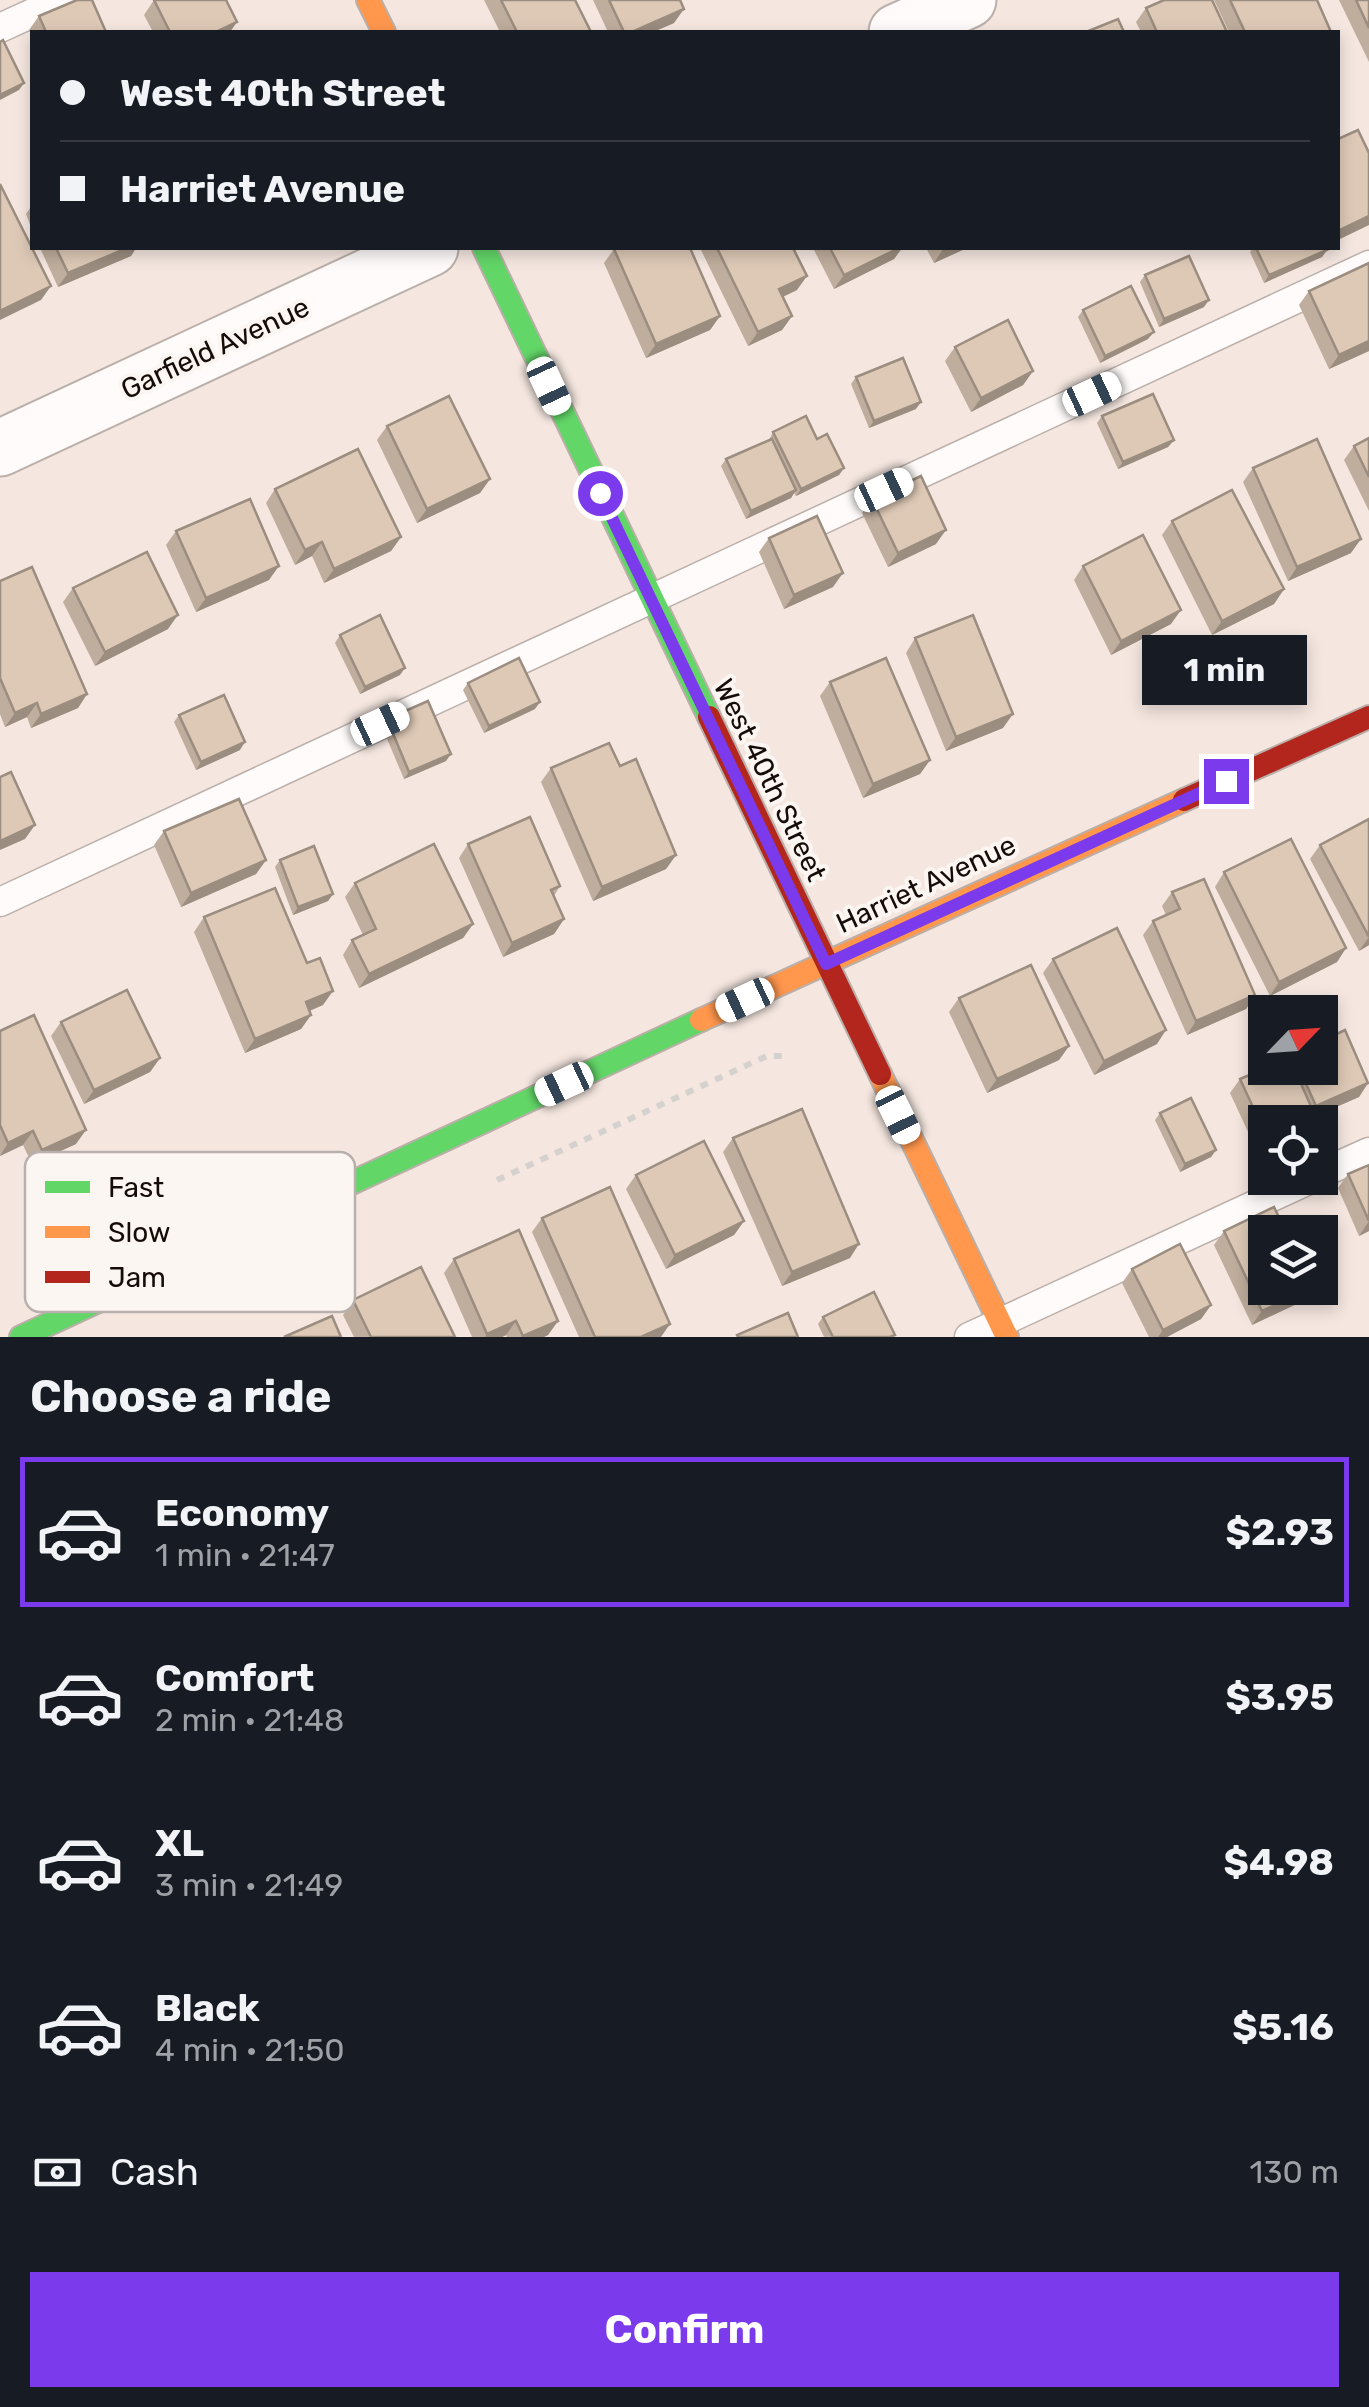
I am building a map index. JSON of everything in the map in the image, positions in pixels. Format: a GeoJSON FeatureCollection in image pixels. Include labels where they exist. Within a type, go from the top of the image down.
{"type":"FeatureCollection","features":[{"type":"Feature","properties":{"kind":"street"},"geometry":{"type":"LineString","coordinates":[[368,0],[383,30]]}},
{"type":"Feature","properties":{"kind":"street"},"geometry":{"type":"LineString","coordinates":[[901,30],[968,0]]}},
{"type":"Feature","properties":{"kind":"street","name":"Garfield Avenue"},"geometry":{"type":"LineString","coordinates":[[0,448],[426,250]]}},
{"type":"Feature","properties":{"kind":"street","name":"West 40th Street"},"geometry":{"type":"LineString","coordinates":[[485,250],[1003,1329]]}},
{"type":"Feature","properties":{"kind":"street","name":"Harriet Avenue"},"geometry":{"type":"LineString","coordinates":[[355,1182],[1369,716]]}},
{"type":"Feature","properties":{"kind":"street","name":"Harriet Avenue"},"geometry":{"type":"LineString","coordinates":[[20,1337],[74,1312]]}},
{"type":"Feature","properties":{"kind":"lane"},"geometry":{"type":"LineString","coordinates":[[0,28],[61,0]]}},
{"type":"Feature","properties":{"kind":"lane"},"geometry":{"type":"LineString","coordinates":[[0,902],[1369,265]]}},
{"type":"Feature","properties":{"kind":"lane"},"geometry":{"type":"LineString","coordinates":[[1338,1166],[1369,1152]]}},
{"type":"Feature","properties":{"kind":"lane"},"geometry":{"type":"LineString","coordinates":[[969,1337],[1003,1329],[1278,1195]]}},
{"type":"Feature","properties":{"kind":"building"},"geometry":{"type":"Polygon","coordinates":[[[77,0],[92,0],[105,30],[45,30],[39,16],[77,0]]]}},
{"type":"Feature","properties":{"kind":"building"},"geometry":{"type":"Polygon","coordinates":[[[154,0],[226,0],[237,22],[220,30],[169,30],[154,0]]]}},
{"type":"Feature","properties":{"kind":"building"},"geometry":{"type":"Polygon","coordinates":[[[501,0],[575,0],[590,30],[516,30],[501,0]]]}},
{"type":"Feature","properties":{"kind":"building"},"geometry":{"type":"Polygon","coordinates":[[[609,0],[680,0],[684,9],[637,30],[623,30],[609,0]]]}},
{"type":"Feature","properties":{"kind":"building"},"geometry":{"type":"Polygon","coordinates":[[[1164,0],[1212,0],[1226,30],[1156,30],[1146,8],[1164,0]]]}},
{"type":"Feature","properties":{"kind":"building"},"geometry":{"type":"Polygon","coordinates":[[[1230,0],[1317,0],[1330,30],[1244,30],[1230,0]]]}},
{"type":"Feature","properties":{"kind":"building"},"geometry":{"type":"Polygon","coordinates":[[[1356,0],[1369,0],[1369,28],[1356,0]]]}},
{"type":"Feature","properties":{"kind":"building"},"geometry":{"type":"Polygon","coordinates":[[[1118,19],[1123,30],[1091,30],[1118,19]]]}},
{"type":"Feature","properties":{"kind":"building"},"geometry":{"type":"Polygon","coordinates":[[[3,40],[24,83],[0,95],[0,42],[3,40]]]}},
{"type":"Feature","properties":{"kind":"building"},"geometry":{"type":"Polygon","coordinates":[[[1358,130],[1369,153],[1369,216],[1340,230],[1340,138],[1358,130]]]}},
{"type":"Feature","properties":{"kind":"building"},"geometry":{"type":"Polygon","coordinates":[[[0,184],[51,286],[0,311],[0,184]]]}},
{"type":"Feature","properties":{"kind":"building"},"geometry":{"type":"Polygon","coordinates":[[[57,250],[122,250],[68,273],[57,250]]]}},
{"type":"Feature","properties":{"kind":"building"},"geometry":{"type":"Polygon","coordinates":[[[614,250],[691,250],[720,316],[656,344],[614,250]]]}},
{"type":"Feature","properties":{"kind":"building"},"geometry":{"type":"Polygon","coordinates":[[[718,250],[794,250],[807,276],[779,289],[792,316],[758,332],[718,250]]]}},
{"type":"Feature","properties":{"kind":"building"},"geometry":{"type":"Polygon","coordinates":[[[831,250],[895,250],[844,275],[831,250]]]}},
{"type":"Feature","properties":{"kind":"building"},"geometry":{"type":"Polygon","coordinates":[[[1257,250],[1327,250],[1269,275],[1257,250]]]}},
{"type":"Feature","properties":{"kind":"building"},"geometry":{"type":"Polygon","coordinates":[[[1189,256],[1209,300],[1164,319],[1145,275],[1189,256]]]}},
{"type":"Feature","properties":{"kind":"building"},"geometry":{"type":"Polygon","coordinates":[[[1369,263],[1369,341],[1339,355],[1309,291],[1369,263]]]}},
{"type":"Feature","properties":{"kind":"building"},"geometry":{"type":"Polygon","coordinates":[[[1131,286],[1154,332],[1105,356],[1083,310],[1131,286]]]}},
{"type":"Feature","properties":{"kind":"building"},"geometry":{"type":"Polygon","coordinates":[[[1008,320],[1033,371],[981,398],[955,347],[1008,320]]]}},
{"type":"Feature","properties":{"kind":"building"},"geometry":{"type":"Polygon","coordinates":[[[903,358],[921,402],[874,421],[856,377],[903,358]]]}},
{"type":"Feature","properties":{"kind":"building"},"geometry":{"type":"Polygon","coordinates":[[[1153,394],[1174,440],[1123,462],[1102,416],[1153,394]]]}},
{"type":"Feature","properties":{"kind":"building"},"geometry":{"type":"Polygon","coordinates":[[[449,396],[490,479],[427,509],[387,426],[449,396]]]}},
{"type":"Feature","properties":{"kind":"building"},"geometry":{"type":"Polygon","coordinates":[[[806,416],[817,439],[827,434],[844,468],[801,489],[773,432],[806,416]]]}},
{"type":"Feature","properties":{"kind":"building"},"geometry":{"type":"Polygon","coordinates":[[[1369,438],[1369,477],[1354,446],[1369,438]]]}},
{"type":"Feature","properties":{"kind":"building"},"geometry":{"type":"Polygon","coordinates":[[[772,439],[796,490],[751,511],[726,459],[772,439]]]}},
{"type":"Feature","properties":{"kind":"building"},"geometry":{"type":"Polygon","coordinates":[[[1317,439],[1361,539],[1297,567],[1253,468],[1317,439]]]}},
{"type":"Feature","properties":{"kind":"building"},"geometry":{"type":"Polygon","coordinates":[[[358,449],[401,537],[334,569],[322,542],[305,550],[275,489],[358,449]]]}},
{"type":"Feature","properties":{"kind":"building"},"geometry":{"type":"Polygon","coordinates":[[[921,476],[946,530],[898,553],[872,499],[921,476]]]}},
{"type":"Feature","properties":{"kind":"building"},"geometry":{"type":"Polygon","coordinates":[[[1232,490],[1284,589],[1222,621],[1172,521],[1232,490]]]}},
{"type":"Feature","properties":{"kind":"building"},"geometry":{"type":"Polygon","coordinates":[[[250,499],[279,566],[206,598],[176,531],[250,499]]]}},
{"type":"Feature","properties":{"kind":"building"},"geometry":{"type":"Polygon","coordinates":[[[817,516],[843,573],[794,595],[769,538],[817,516]]]}},
{"type":"Feature","properties":{"kind":"building"},"geometry":{"type":"Polygon","coordinates":[[[1143,535],[1181,610],[1121,641],[1083,566],[1143,535]]]}},
{"type":"Feature","properties":{"kind":"building"},"geometry":{"type":"Polygon","coordinates":[[[147,552],[178,615],[105,652],[73,588],[147,552]]]}},
{"type":"Feature","properties":{"kind":"building"},"geometry":{"type":"Polygon","coordinates":[[[32,567],[87,694],[41,714],[37,703],[15,713],[0,678],[0,581],[32,567]]]}},
{"type":"Feature","properties":{"kind":"building"},"geometry":{"type":"Polygon","coordinates":[[[380,615],[405,668],[365,687],[340,635],[380,615]]]}},
{"type":"Feature","properties":{"kind":"building"},"geometry":{"type":"Polygon","coordinates":[[[973,615],[1013,714],[956,737],[915,638],[973,615]]]}},
{"type":"Feature","properties":{"kind":"building"},"geometry":{"type":"Polygon","coordinates":[[[519,658],[540,702],[489,726],[468,683],[519,658]]]}},
{"type":"Feature","properties":{"kind":"building"},"geometry":{"type":"Polygon","coordinates":[[[886,658],[930,760],[873,784],[830,682],[886,658]]]}},
{"type":"Feature","properties":{"kind":"building"},"geometry":{"type":"Polygon","coordinates":[[[224,695],[245,742],[201,762],[179,715],[224,695]]]}},
{"type":"Feature","properties":{"kind":"building"},"geometry":{"type":"Polygon","coordinates":[[[428,701],[451,754],[409,772],[387,719],[428,701]]]}},
{"type":"Feature","properties":{"kind":"building"},"geometry":{"type":"Polygon","coordinates":[[[609,743],[620,766],[636,759],[676,855],[602,887],[551,768],[609,743]]]}},
{"type":"Feature","properties":{"kind":"building"},"geometry":{"type":"Polygon","coordinates":[[[11,772],[35,825],[0,841],[0,777],[11,772]]]}},
{"type":"Feature","properties":{"kind":"building"},"geometry":{"type":"Polygon","coordinates":[[[239,799],[266,860],[191,893],[164,831],[239,799]]]}},
{"type":"Feature","properties":{"kind":"building"},"geometry":{"type":"Polygon","coordinates":[[[530,817],[560,886],[551,890],[564,919],[512,943],[468,844],[530,817]]]}},
{"type":"Feature","properties":{"kind":"building"},"geometry":{"type":"Polygon","coordinates":[[[1369,819],[1369,937],[1320,845],[1369,819]]]}},
{"type":"Feature","properties":{"kind":"building"},"geometry":{"type":"Polygon","coordinates":[[[1291,839],[1346,948],[1279,982],[1224,872],[1291,839]]]}},
{"type":"Feature","properties":{"kind":"building"},"geometry":{"type":"Polygon","coordinates":[[[434,844],[473,924],[369,974],[352,940],[376,929],[355,883],[434,844]]]}},
{"type":"Feature","properties":{"kind":"building"},"geometry":{"type":"Polygon","coordinates":[[[314,846],[333,894],[298,907],[280,860],[314,846]]]}},
{"type":"Feature","properties":{"kind":"building"},"geometry":{"type":"Polygon","coordinates":[[[1204,879],[1255,995],[1196,1021],[1153,921],[1180,909],[1172,892],[1204,879]]]}},
{"type":"Feature","properties":{"kind":"building"},"geometry":{"type":"Polygon","coordinates":[[[275,888],[307,963],[320,958],[333,991],[306,1002],[311,1015],[255,1039],[204,917],[275,888]]]}},
{"type":"Feature","properties":{"kind":"building"},"geometry":{"type":"Polygon","coordinates":[[[1117,928],[1166,1030],[1104,1061],[1053,959],[1117,928]]]}},
{"type":"Feature","properties":{"kind":"building"},"geometry":{"type":"Polygon","coordinates":[[[1031,965],[1069,1046],[997,1079],[959,998],[1031,965]]]}},
{"type":"Feature","properties":{"kind":"building"},"geometry":{"type":"Polygon","coordinates":[[[127,990],[160,1058],[94,1090],[61,1022],[127,990]]]}},
{"type":"Feature","properties":{"kind":"building"},"geometry":{"type":"Polygon","coordinates":[[[34,1015],[86,1130],[42,1150],[33,1131],[8,1143],[0,1125],[0,1031],[34,1015]]]}},
{"type":"Feature","properties":{"kind":"building"},"geometry":{"type":"Polygon","coordinates":[[[1345,1030],[1368,1083],[1316,1105],[1307,1085],[1338,1085],[1338,1033],[1345,1030]]]}},
{"type":"Feature","properties":{"kind":"building"},"geometry":{"type":"Polygon","coordinates":[[[1248,1076],[1248,1085],[1302,1085],[1310,1105],[1252,1105],[1240,1079],[1248,1076]]]}},
{"type":"Feature","properties":{"kind":"building"},"geometry":{"type":"Polygon","coordinates":[[[1191,1098],[1216,1150],[1185,1164],[1160,1113],[1191,1098]]]}},
{"type":"Feature","properties":{"kind":"building"},"geometry":{"type":"Polygon","coordinates":[[[802,1109],[859,1244],[792,1272],[733,1138],[802,1109]]]}},
{"type":"Feature","properties":{"kind":"building"},"geometry":{"type":"Polygon","coordinates":[[[704,1141],[744,1221],[675,1255],[636,1175],[704,1141]]]}},
{"type":"Feature","properties":{"kind":"building"},"geometry":{"type":"Polygon","coordinates":[[[1369,1165],[1369,1221],[1348,1174],[1369,1165]]]}},
{"type":"Feature","properties":{"kind":"building"},"geometry":{"type":"Polygon","coordinates":[[[610,1187],[670,1324],[641,1337],[595,1337],[542,1218],[610,1187]]]}},
{"type":"Feature","properties":{"kind":"building"},"geometry":{"type":"Polygon","coordinates":[[[1274,1207],[1278,1215],[1257,1215],[1274,1207]]]}},
{"type":"Feature","properties":{"kind":"building"},"geometry":{"type":"Polygon","coordinates":[[[1248,1219],[1248,1282],[1224,1231],[1248,1219]]]}},
{"type":"Feature","properties":{"kind":"building"},"geometry":{"type":"Polygon","coordinates":[[[519,1230],[558,1321],[523,1336],[516,1321],[487,1334],[454,1259],[519,1230]]]}},
{"type":"Feature","properties":{"kind":"building"},"geometry":{"type":"Polygon","coordinates":[[[1180,1244],[1211,1305],[1163,1330],[1132,1269],[1180,1244]]]}},
{"type":"Feature","properties":{"kind":"building"},"geometry":{"type":"Polygon","coordinates":[[[421,1267],[455,1337],[371,1337],[355,1299],[421,1267]]]}},
{"type":"Feature","properties":{"kind":"building"},"geometry":{"type":"Polygon","coordinates":[[[874,1292],[895,1335],[833,1337],[823,1317],[874,1292]]]}},
{"type":"Feature","properties":{"kind":"building"},"geometry":{"type":"Polygon","coordinates":[[[788,1313],[798,1337],[737,1335],[788,1313]]]}},
{"type":"Feature","properties":{"kind":"building"},"geometry":{"type":"Polygon","coordinates":[[[332,1316],[341,1337],[284,1337],[332,1316]]]}},
{"type":"Feature","properties":{"kind":"traffic: fast"},"geometry":{"type":"LineString","coordinates":[[485,250],[709,717]]}},
{"type":"Feature","properties":{"kind":"traffic: fast"},"geometry":{"type":"LineString","coordinates":[[355,1181],[701,1020]]}},
{"type":"Feature","properties":{"kind":"traffic: fast"},"geometry":{"type":"LineString","coordinates":[[21,1337],[75,1312]]}},
{"type":"Feature","properties":{"kind":"traffic: slow"},"geometry":{"type":"LineString","coordinates":[[368,0],[383,30]]}},
{"type":"Feature","properties":{"kind":"traffic: slow"},"geometry":{"type":"LineString","coordinates":[[701,1020],[1184,800]]}},
{"type":"Feature","properties":{"kind":"traffic: slow"},"geometry":{"type":"LineString","coordinates":[[880,1074],[1007,1337]]}},
{"type":"Feature","properties":{"kind":"traffic: jam"},"geometry":{"type":"LineString","coordinates":[[709,717],[880,1074]]}},
{"type":"Feature","properties":{"kind":"traffic: jam"},"geometry":{"type":"LineString","coordinates":[[1184,800],[1369,717]]}},
{"type":"Feature","properties":{"kind":"route"},"geometry":{"type":"LineString","coordinates":[[600,493],[826,964],[1226,781]]}}]}
